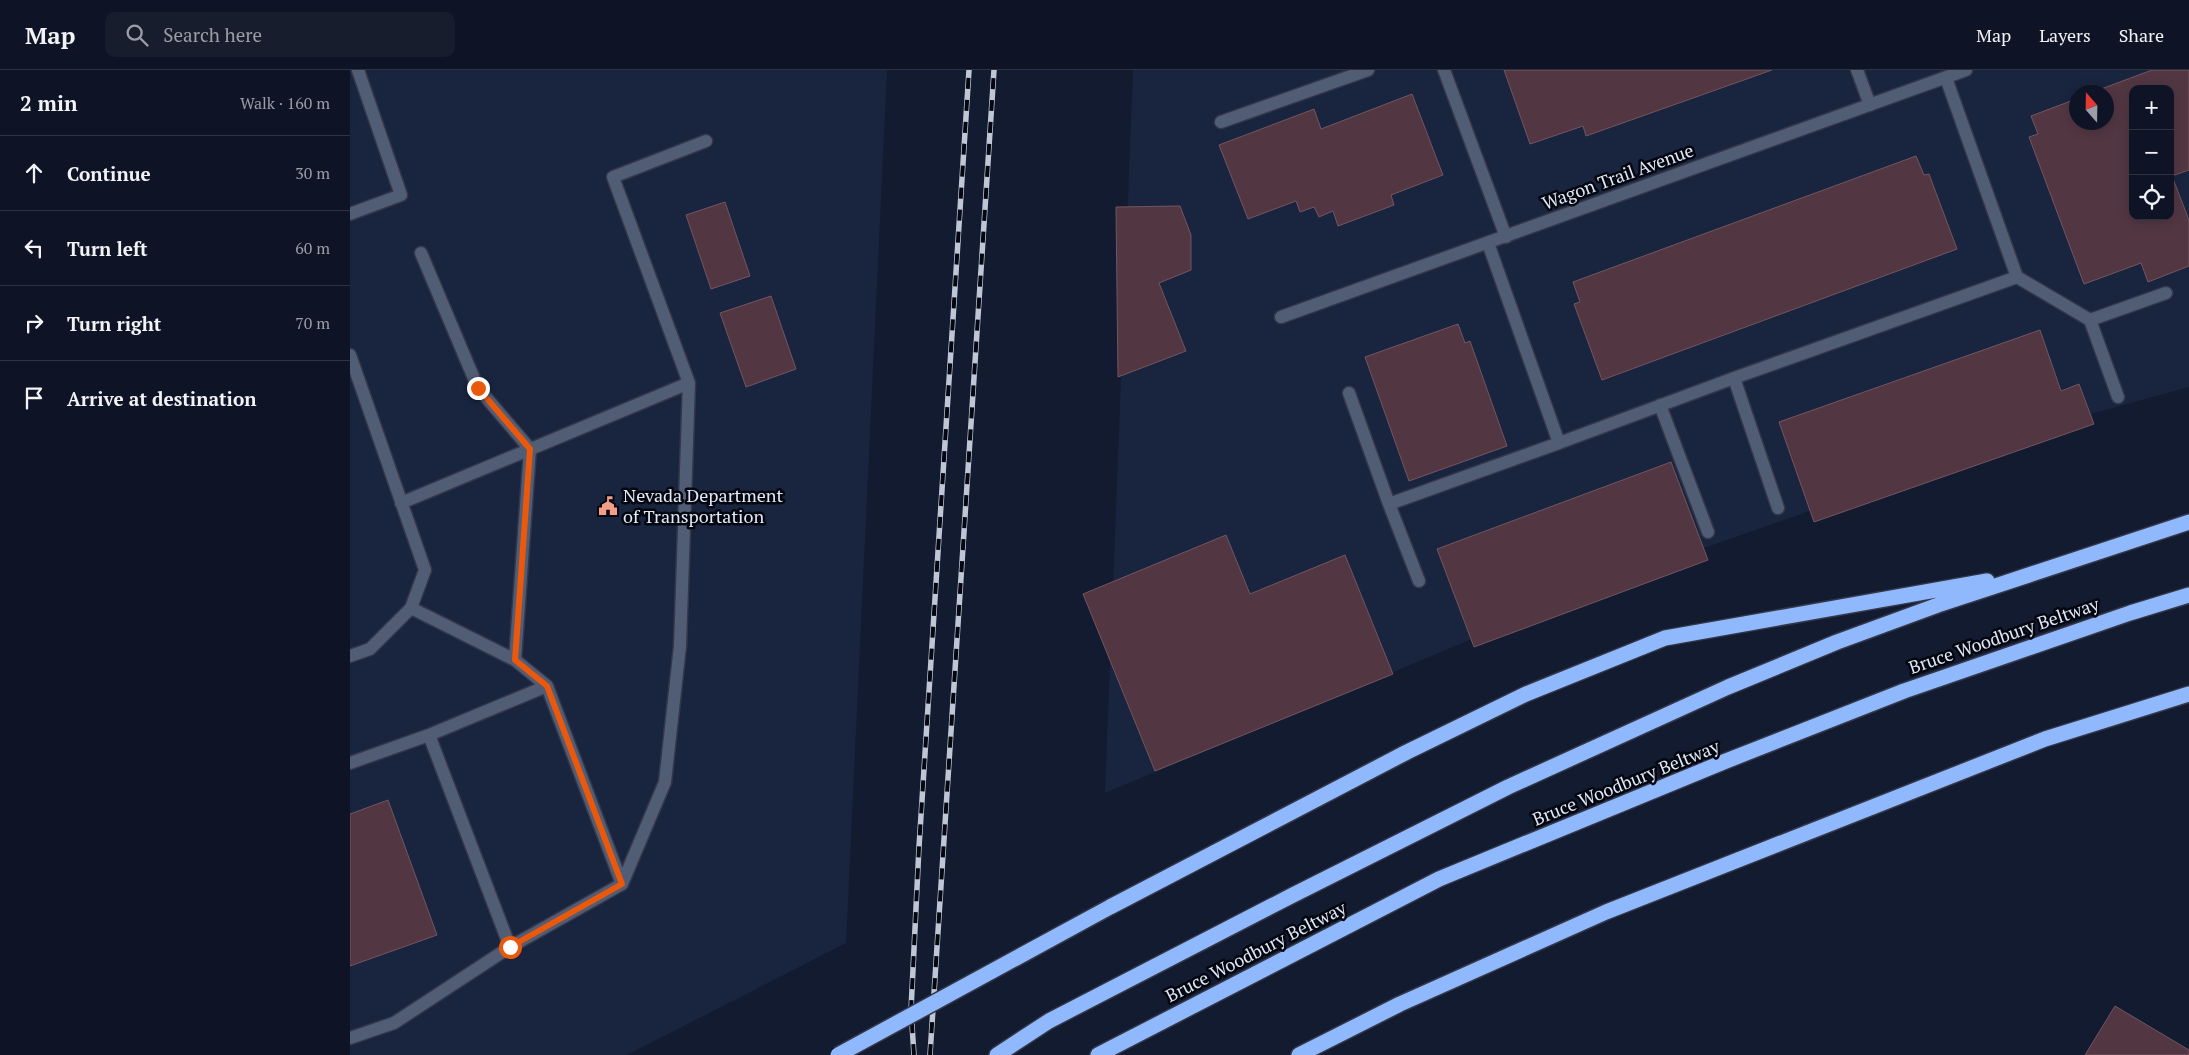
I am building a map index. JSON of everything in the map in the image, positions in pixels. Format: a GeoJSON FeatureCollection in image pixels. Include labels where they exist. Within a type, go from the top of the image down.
{"type":"FeatureCollection","features":[{"type":"Feature","properties":{"kind":"highway"},"geometry":{"type":"LineString","coordinates":[[997,1055],[1049,1021],[1291,896],[1508,788],[1719,691],[1837,642],[2189,522]]}},
{"type":"Feature","properties":{"kind":"highway"},"geometry":{"type":"LineString","coordinates":[[838,1055],[1110,907],[1407,752],[1526,694],[1665,638],[2038,572]]}},
{"type":"Feature","properties":{"kind":"highway","name":"Bruce Woodbury Beltway"},"geometry":{"type":"LineString","coordinates":[[1098,1055],[1439,880],[1717,765],[1904,691],[2130,612],[2189,595]]}},
{"type":"Feature","properties":{"kind":"highway"},"geometry":{"type":"LineString","coordinates":[[1299,1055],[1409,1000],[1606,912],[2045,739],[2189,694]]}},
{"type":"Feature","properties":{"kind":"highway"},"geometry":{"type":"LineString","coordinates":[[1307,1055],[1332,1038]]}},
{"type":"Feature","properties":{"kind":"street"},"geometry":{"type":"LineString","coordinates":[[350,214],[401,194],[358,70]]}},
{"type":"Feature","properties":{"kind":"street"},"geometry":{"type":"LineString","coordinates":[[1221,122],[1368,70]]}},
{"type":"Feature","properties":{"kind":"street"},"geometry":{"type":"LineString","coordinates":[[1444,70],[1506,237]]}},
{"type":"Feature","properties":{"kind":"street"},"geometry":{"type":"LineString","coordinates":[[1857,70],[1870,104]]}},
{"type":"Feature","properties":{"kind":"street","name":"Wagon Trail Avenue"},"geometry":{"type":"LineString","coordinates":[[1282,316],[1966,70]]}},
{"type":"Feature","properties":{"kind":"street"},"geometry":{"type":"LineString","coordinates":[[1946,78],[2017,276],[2090,320],[2118,396]]}},
{"type":"Feature","properties":{"kind":"street"},"geometry":{"type":"LineString","coordinates":[[350,1038],[394,1023],[510,947],[622,884],[665,782],[680,646],[689,384],[613,177],[706,141]]}},
{"type":"Feature","properties":{"kind":"street"},"geometry":{"type":"LineString","coordinates":[[1488,243],[1559,443]]}},
{"type":"Feature","properties":{"kind":"street"},"geometry":{"type":"LineString","coordinates":[[421,253],[478,388],[530,449],[515,660]]}},
{"type":"Feature","properties":{"kind":"street"},"geometry":{"type":"LineString","coordinates":[[1389,504],[2017,276]]}},
{"type":"Feature","properties":{"kind":"street"},"geometry":{"type":"LineString","coordinates":[[2090,320],[2166,293]]}},
{"type":"Feature","properties":{"kind":"street"},"geometry":{"type":"LineString","coordinates":[[350,355],[425,570],[411,608],[370,649],[350,656]]}},
{"type":"Feature","properties":{"kind":"street"},"geometry":{"type":"LineString","coordinates":[[1734,378],[1778,508]]}},
{"type":"Feature","properties":{"kind":"street"},"geometry":{"type":"LineString","coordinates":[[402,503],[689,384]]}},
{"type":"Feature","properties":{"kind":"street"},"geometry":{"type":"LineString","coordinates":[[1348,393],[1419,581]]}},
{"type":"Feature","properties":{"kind":"street"},"geometry":{"type":"LineString","coordinates":[[1660,405],[1708,532]]}},
{"type":"Feature","properties":{"kind":"street"},"geometry":{"type":"LineString","coordinates":[[411,608],[515,660],[547,686],[622,884]]}},
{"type":"Feature","properties":{"kind":"street"},"geometry":{"type":"LineString","coordinates":[[350,763],[429,734],[547,686]]}},
{"type":"Feature","properties":{"kind":"street"},"geometry":{"type":"LineString","coordinates":[[429,734],[510,947]]}},
{"type":"Feature","properties":{"kind":"shaded area","name":"Nevada Department of Transportation"},"geometry":{"type":"Polygon","coordinates":[[[350,70],[887,70],[846,943],[627,1055],[350,1055],[350,70]]]}},
{"type":"Feature","properties":{"kind":"shaded area"},"geometry":{"type":"Polygon","coordinates":[[[1133,70],[2189,70],[2189,387],[2076,418],[1615,579],[1105,793],[1133,70]]]}},
{"type":"Feature","properties":{"kind":"building"},"geometry":{"type":"Polygon","coordinates":[[[1504,70],[1772,70],[1586,136],[1583,126],[1530,144],[1504,70]]]}},
{"type":"Feature","properties":{"kind":"building"},"geometry":{"type":"Polygon","coordinates":[[[2152,70],[2189,70],[2189,170],[2174,175],[2174,85],[2129,85],[2129,220],[2174,220],[2174,181],[2189,220],[2189,266],[2148,282],[2141,263],[2084,284],[2029,137],[2038,134],[2031,116],[2069,102],[2069,130],[2114,130],[2114,85],[2112,85],[2152,70]]]}},
{"type":"Feature","properties":{"kind":"building"},"geometry":{"type":"Polygon","coordinates":[[[1412,94],[1443,175],[1391,195],[1394,205],[1338,226],[1333,211],[1319,217],[1314,207],[1300,212],[1296,201],[1248,219],[1219,145],[1314,109],[1321,129],[1412,94]]]}},
{"type":"Feature","properties":{"kind":"building"},"geometry":{"type":"Polygon","coordinates":[[[1916,156],[1924,175],[1929,174],[1957,249],[1602,380],[1574,304],[1580,302],[1573,282],[1916,156]]]}},
{"type":"Feature","properties":{"kind":"building"},"geometry":{"type":"Polygon","coordinates":[[[725,202],[750,276],[711,289],[686,215],[725,202]]]}},
{"type":"Feature","properties":{"kind":"building"},"geometry":{"type":"Polygon","coordinates":[[[1180,206],[1191,235],[1191,270],[1159,283],[1186,351],[1118,377],[1116,207],[1180,206]]]}},
{"type":"Feature","properties":{"kind":"building"},"geometry":{"type":"Polygon","coordinates":[[[771,296],[796,369],[746,387],[720,313],[771,296]]]}},
{"type":"Feature","properties":{"kind":"building"},"geometry":{"type":"Polygon","coordinates":[[[1458,324],[1465,343],[1470,341],[1507,446],[1409,481],[1365,357],[1458,324]]]}},
{"type":"Feature","properties":{"kind":"building"},"geometry":{"type":"Polygon","coordinates":[[[2040,330],[2061,391],[2079,384],[2094,424],[1814,522],[1779,422],[2040,330]]]}},
{"type":"Feature","properties":{"kind":"building"},"geometry":{"type":"Polygon","coordinates":[[[1671,462],[1708,560],[1474,647],[1437,549],[1671,462]]]}},
{"type":"Feature","properties":{"kind":"building"},"geometry":{"type":"Polygon","coordinates":[[[1226,535],[1250,594],[1345,555],[1393,674],[1155,771],[1083,594],[1226,535]]]}},
{"type":"Feature","properties":{"kind":"building"},"geometry":{"type":"Polygon","coordinates":[[[388,800],[437,935],[350,966],[350,814],[388,800]]]}},
{"type":"Feature","properties":{"kind":"building"},"geometry":{"type":"Polygon","coordinates":[[[2115,1006],[2189,1050],[2189,1055],[2085,1055],[2115,1006]]]}},
{"type":"Feature","properties":{"kind":"railway"},"geometry":{"type":"LineString","coordinates":[[914,1055],[911,1010],[919,847],[969,70]]}},
{"type":"Feature","properties":{"kind":"railway"},"geometry":{"type":"LineString","coordinates":[[930,1055],[994,70]]}},
{"type":"Feature","properties":{"kind":"place","name":"Nevada Department of Transportation"},"geometry":{"type":"Point","coordinates":[608,506]}},
{"type":"Feature","properties":{"kind":"route"},"geometry":{"type":"LineString","coordinates":[[478,388],[530,449],[515,660],[547,686],[622,884],[510,947]]}}]}
